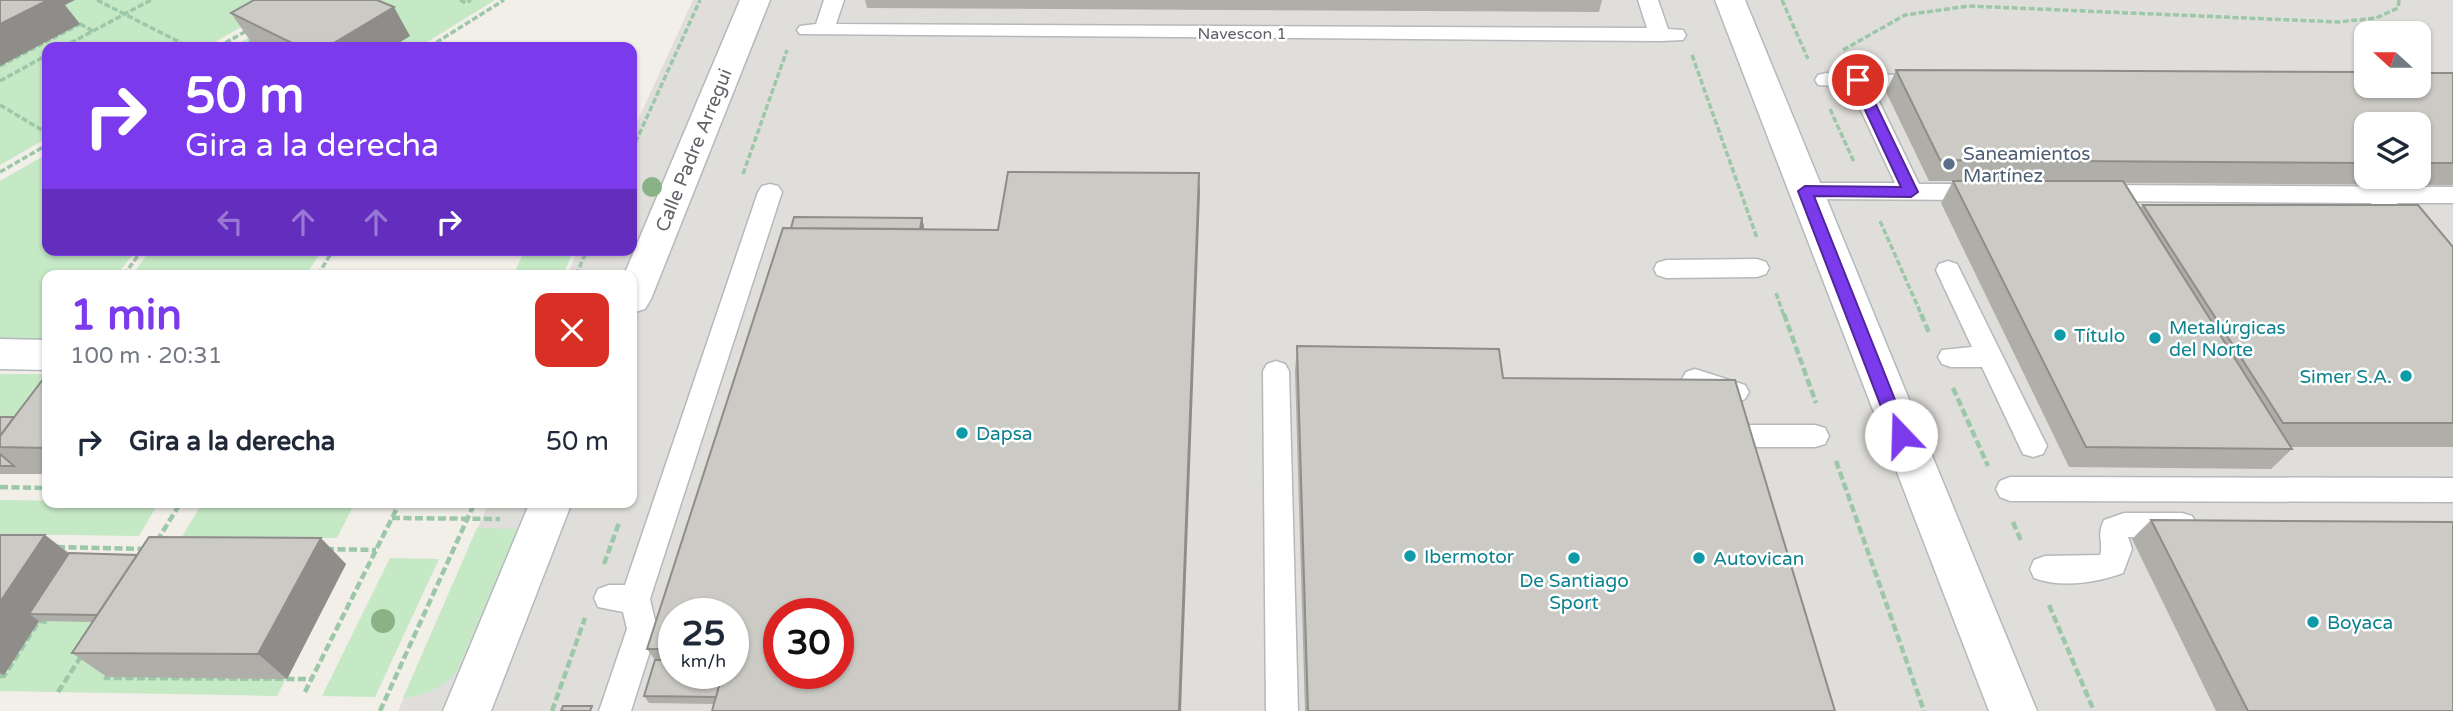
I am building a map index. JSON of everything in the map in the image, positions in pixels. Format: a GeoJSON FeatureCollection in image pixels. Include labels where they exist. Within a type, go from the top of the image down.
{"type":"FeatureCollection","features":[{"type":"Feature","properties":{"kind":"street","name":"Calle Padre Arregui"},"geometry":{"type":"LineString","coordinates":[[637,287],[755,0]]}},
{"type":"Feature","properties":{"kind":"street"},"geometry":{"type":"LineString","coordinates":[[1730,0],[2013,711]]}},
{"type":"Feature","properties":{"kind":"street"},"geometry":{"type":"LineString","coordinates":[[0,354],[42,355]]}},
{"type":"Feature","properties":{"kind":"street"},"geometry":{"type":"LineString","coordinates":[[467,711],[549,508]]}},
{"type":"Feature","properties":{"kind":"lane","name":"Navescon 1"},"geometry":{"type":"LineString","coordinates":[[834,0],[815,30],[1675,40]]}},
{"type":"Feature","properties":{"kind":"lane"},"geometry":{"type":"LineString","coordinates":[[1648,0],[1675,40]]}},
{"type":"Feature","properties":{"kind":"lane"},"geometry":{"type":"LineString","coordinates":[[1822,70],[1858,80],[1954,81]]}},
{"type":"Feature","properties":{"kind":"lane"},"geometry":{"type":"LineString","coordinates":[[1858,80],[1911,192]]}},
{"type":"Feature","properties":{"kind":"lane"},"geometry":{"type":"LineString","coordinates":[[1805,191],[2008,192]]}},
{"type":"Feature","properties":{"kind":"lane"},"geometry":{"type":"LineString","coordinates":[[615,711],[642,629],[622,599],[702,363],[770,192]]}},
{"type":"Feature","properties":{"kind":"lane"},"geometry":{"type":"LineString","coordinates":[[2078,193],[2453,195]]}},
{"type":"Feature","properties":{"kind":"lane"},"geometry":{"type":"LineString","coordinates":[[2377,195],[2402,227]]}},
{"type":"Feature","properties":{"kind":"lane"},"geometry":{"type":"LineString","coordinates":[[1666,269],[1765,274]]}},
{"type":"Feature","properties":{"kind":"lane"},"geometry":{"type":"LineString","coordinates":[[1948,270],[2032,446]]}},
{"type":"Feature","properties":{"kind":"lane"},"geometry":{"type":"LineString","coordinates":[[1951,357],[1990,357]]}},
{"type":"Feature","properties":{"kind":"lane"},"geometry":{"type":"LineString","coordinates":[[1276,371],[1282,711]]}},
{"type":"Feature","properties":{"kind":"lane"},"geometry":{"type":"LineString","coordinates":[[1695,379],[1737,393],[1755,449],[1822,431]]}},
{"type":"Feature","properties":{"kind":"lane"},"geometry":{"type":"LineString","coordinates":[[2010,489],[2453,490]]}},
{"type":"Feature","properties":{"kind":"lane"},"geometry":{"type":"LineString","coordinates":[[2045,569],[2099,569],[2112,564],[2117,548],[2113,537],[2114,529],[2124,525],[2205,526]]}},
{"type":"Feature","properties":{"kind":"path"},"geometry":{"type":"LineString","coordinates":[[97,0],[179,42]]}},
{"type":"Feature","properties":{"kind":"path"},"geometry":{"type":"LineString","coordinates":[[72,42],[151,0]]}},
{"type":"Feature","properties":{"kind":"path"},"geometry":{"type":"LineString","coordinates":[[460,0],[467,3],[471,0]]}},
{"type":"Feature","properties":{"kind":"path"},"geometry":{"type":"LineString","coordinates":[[437,42],[504,0]]}},
{"type":"Feature","properties":{"kind":"path"},"geometry":{"type":"LineString","coordinates":[[637,139],[700,0]]}},
{"type":"Feature","properties":{"kind":"path"},"geometry":{"type":"LineString","coordinates":[[1838,52],[1905,15],[1940,8],[1969,6],[2338,22],[2376,18],[2398,8],[2399,0]]}},
{"type":"Feature","properties":{"kind":"path"},"geometry":{"type":"LineString","coordinates":[[72,19],[93,31]]}},
{"type":"Feature","properties":{"kind":"path"},"geometry":{"type":"LineString","coordinates":[[46,42],[80,24]]}},
{"type":"Feature","properties":{"kind":"path"},"geometry":{"type":"LineString","coordinates":[[227,42],[254,27]]}},
{"type":"Feature","properties":{"kind":"path"},"geometry":{"type":"LineString","coordinates":[[250,42],[262,35]]}},
{"type":"Feature","properties":{"kind":"path"},"geometry":{"type":"LineString","coordinates":[[1675,40],[1758,242]]}},
{"type":"Feature","properties":{"kind":"path"},"geometry":{"type":"LineString","coordinates":[[0,66],[42,44]]}},
{"type":"Feature","properties":{"kind":"path"},"geometry":{"type":"LineString","coordinates":[[0,81],[42,58]]}},
{"type":"Feature","properties":{"kind":"path"},"geometry":{"type":"LineString","coordinates":[[1801,64],[1822,70]]}},
{"type":"Feature","properties":{"kind":"path"},"geometry":{"type":"LineString","coordinates":[[0,105],[42,130]]}},
{"type":"Feature","properties":{"kind":"path"},"geometry":{"type":"LineString","coordinates":[[0,172],[42,148]]}},
{"type":"Feature","properties":{"kind":"path"},"geometry":{"type":"LineString","coordinates":[[1765,274],[1924,711]]}},
{"type":"Feature","properties":{"kind":"path"},"geometry":{"type":"LineString","coordinates":[[0,487],[42,488]]}},
{"type":"Feature","properties":{"kind":"path"},"geometry":{"type":"LineString","coordinates":[[148,555],[177,508]]}},
{"type":"Feature","properties":{"kind":"path"},"geometry":{"type":"LineString","coordinates":[[304,692],[397,508]]}},
{"type":"Feature","properties":{"kind":"path"},"geometry":{"type":"LineString","coordinates":[[380,711],[472,508]]}},
{"type":"Feature","properties":{"kind":"path"},"geometry":{"type":"LineString","coordinates":[[392,518],[508,519]]}},
{"type":"Feature","properties":{"kind":"path"},"geometry":{"type":"LineString","coordinates":[[55,547],[152,549]]}},
{"type":"Feature","properties":{"kind":"path"},"geometry":{"type":"LineString","coordinates":[[324,550],[376,550]]}},
{"type":"Feature","properties":{"kind":"path"},"geometry":{"type":"LineString","coordinates":[[0,676],[4,676],[39,621],[52,622]]}},
{"type":"Feature","properties":{"kind":"path"},"geometry":{"type":"LineString","coordinates":[[58,692],[88,646]]}},
{"type":"Feature","properties":{"kind":"path"},"geometry":{"type":"LineString","coordinates":[[113,667],[106,678],[311,679]]}},
{"type":"Feature","properties":{"kind":"shaded area"},"geometry":{"type":"Polygon","coordinates":[[[693,0],[2453,0],[2453,711],[398,711],[486,508],[637,508],[637,270],[569,270],[575,256],[637,256],[637,122],[693,0]]]}},
{"type":"Feature","properties":{"kind":"green space"},"geometry":{"type":"Polygon","coordinates":[[[0,0],[289,0],[215,42],[42,42],[42,141],[0,165],[0,0]]]}},
{"type":"Feature","properties":{"kind":"green space"},"geometry":{"type":"Polygon","coordinates":[[[314,0],[495,0],[427,42],[241,42],[314,0]]]}},
{"type":"Feature","properties":{"kind":"green space"},"geometry":{"type":"Polygon","coordinates":[[[42,157],[42,256],[131,256],[121,270],[42,270],[42,341],[0,341],[0,181],[42,157]]]}},
{"type":"Feature","properties":{"kind":"green space"},"geometry":{"type":"Polygon","coordinates":[[[146,256],[318,256],[309,270],[136,270],[146,256]]]}},
{"type":"Feature","properties":{"kind":"green space"},"geometry":{"type":"Polygon","coordinates":[[[522,256],[571,256],[565,270],[515,270],[522,256]]]}},
{"type":"Feature","properties":{"kind":"green space"},"geometry":{"type":"Polygon","coordinates":[[[0,374],[42,374],[42,474],[0,474],[0,374]]]}},
{"type":"Feature","properties":{"kind":"green space"},"geometry":{"type":"Polygon","coordinates":[[[0,500],[42,501],[42,508],[155,508],[139,536],[0,534],[0,500]]]}},
{"type":"Feature","properties":{"kind":"green space"},"geometry":{"type":"Polygon","coordinates":[[[199,508],[352,508],[337,538],[182,537],[199,508]]]}},
{"type":"Feature","properties":{"kind":"green space"},"geometry":{"type":"Polygon","coordinates":[[[477,528],[518,529],[456,673],[432,690],[403,698],[477,528]]]}},
{"type":"Feature","properties":{"kind":"green space"},"geometry":{"type":"Polygon","coordinates":[[[390,558],[439,559],[375,697],[322,696],[390,558]]]}},
{"type":"Feature","properties":{"kind":"green space"},"geometry":{"type":"Polygon","coordinates":[[[0,560],[346,564],[277,696],[0,691],[0,560]]]}},
{"type":"Feature","properties":{"kind":"building"},"geometry":{"type":"Polygon","coordinates":[[[0,0],[48,0],[0,24],[0,0]]]}},
{"type":"Feature","properties":{"kind":"building"},"geometry":{"type":"Polygon","coordinates":[[[254,0],[377,0],[394,7],[335,42],[290,42],[231,13],[254,0]]]}},
{"type":"Feature","properties":{"kind":"building"},"geometry":{"type":"Polygon","coordinates":[[[1896,70],[2354,72],[2354,98],[2431,98],[2431,73],[2453,73],[2453,163],[2431,163],[2431,112],[2354,112],[2354,163],[1940,160],[1896,70]]]}},
{"type":"Feature","properties":{"kind":"building","name":"Dapsa"},"geometry":{"type":"Polygon","coordinates":[[[1008,172],[1199,173],[1179,711],[712,711],[718,689],[749,689],[749,598],[663,598],[783,228],[998,230],[1008,172]]]}},
{"type":"Feature","properties":{"kind":"building"},"geometry":{"type":"Polygon","coordinates":[[[1953,181],[2123,181],[2292,449],[2086,447],[1953,181]]]}},
{"type":"Feature","properties":{"kind":"building"},"geometry":{"type":"Polygon","coordinates":[[[2143,205],[2418,205],[2453,247],[2453,423],[2283,423],[2143,205]]]}},
{"type":"Feature","properties":{"kind":"building"},"geometry":{"type":"Polygon","coordinates":[[[794,217],[922,218],[920,229],[791,228],[794,217]]]}},
{"type":"Feature","properties":{"kind":"building"},"geometry":{"type":"Polygon","coordinates":[[[1297,346],[1499,349],[1503,378],[1735,380],[1835,711],[1308,711],[1297,346]]]}},
{"type":"Feature","properties":{"kind":"building"},"geometry":{"type":"Polygon","coordinates":[[[42,381],[42,448],[0,447],[0,436],[42,381]]]}},
{"type":"Feature","properties":{"kind":"building"},"geometry":{"type":"Polygon","coordinates":[[[0,417],[14,417],[0,436],[0,417]]]}},
{"type":"Feature","properties":{"kind":"building"},"geometry":{"type":"Polygon","coordinates":[[[0,454],[14,466],[0,466],[0,454]]]}},
{"type":"Feature","properties":{"kind":"building","name":"Boyaca"},"geometry":{"type":"Polygon","coordinates":[[[2151,520],[2453,522],[2453,711],[2248,711],[2151,520]]]}},
{"type":"Feature","properties":{"kind":"building"},"geometry":{"type":"Polygon","coordinates":[[[0,535],[45,535],[0,602],[0,535]]]}},
{"type":"Feature","properties":{"kind":"building"},"geometry":{"type":"Polygon","coordinates":[[[149,537],[321,538],[258,654],[72,653],[149,537]]]}},
{"type":"Feature","properties":{"kind":"building"},"geometry":{"type":"Polygon","coordinates":[[[69,553],[137,555],[97,615],[29,614],[69,553]]]}},
{"type":"Feature","properties":{"kind":"building","name":"Dapsa"},"geometry":{"type":"Polygon","coordinates":[[[658,615],[658,649],[647,649],[658,615]]]}},
{"type":"Feature","properties":{"kind":"building"},"geometry":{"type":"Polygon","coordinates":[[[655,660],[658,660],[658,689],[718,689],[716,697],[644,696],[655,660]]]}},
{"type":"Feature","properties":{"kind":"building"},"geometry":{"type":"Polygon","coordinates":[[[563,706],[592,706],[590,711],[561,711],[563,706]]]}},
{"type":"Feature","properties":{"kind":"place","name":"Saneamientos Martínez"},"geometry":{"type":"Point","coordinates":[1949,164]}},
{"type":"Feature","properties":{"kind":"place","name":"Título"},"geometry":{"type":"Point","coordinates":[2060,335]}},
{"type":"Feature","properties":{"kind":"place","name":"Metalúrgicas del Norte"},"geometry":{"type":"Point","coordinates":[2155,338]}},
{"type":"Feature","properties":{"kind":"place","name":"Simer S.A."},"geometry":{"type":"Point","coordinates":[2406,376]}},
{"type":"Feature","properties":{"kind":"place","name":"Dapsa"},"geometry":{"type":"Point","coordinates":[962,433]}},
{"type":"Feature","properties":{"kind":"place","name":"Ibermotor"},"geometry":{"type":"Point","coordinates":[1410,556]}},
{"type":"Feature","properties":{"kind":"place","name":"De Santiago Sport"},"geometry":{"type":"Point","coordinates":[1574,558]}},
{"type":"Feature","properties":{"kind":"place","name":"Autovican"},"geometry":{"type":"Point","coordinates":[1699,558]}},
{"type":"Feature","properties":{"kind":"place","name":"Boyaca"},"geometry":{"type":"Point","coordinates":[2313,622]}},
{"type":"Feature","properties":{"kind":"route"},"geometry":{"type":"LineString","coordinates":[[1858,80],[1911,192],[1805,191],[1901,435]]}}]}
